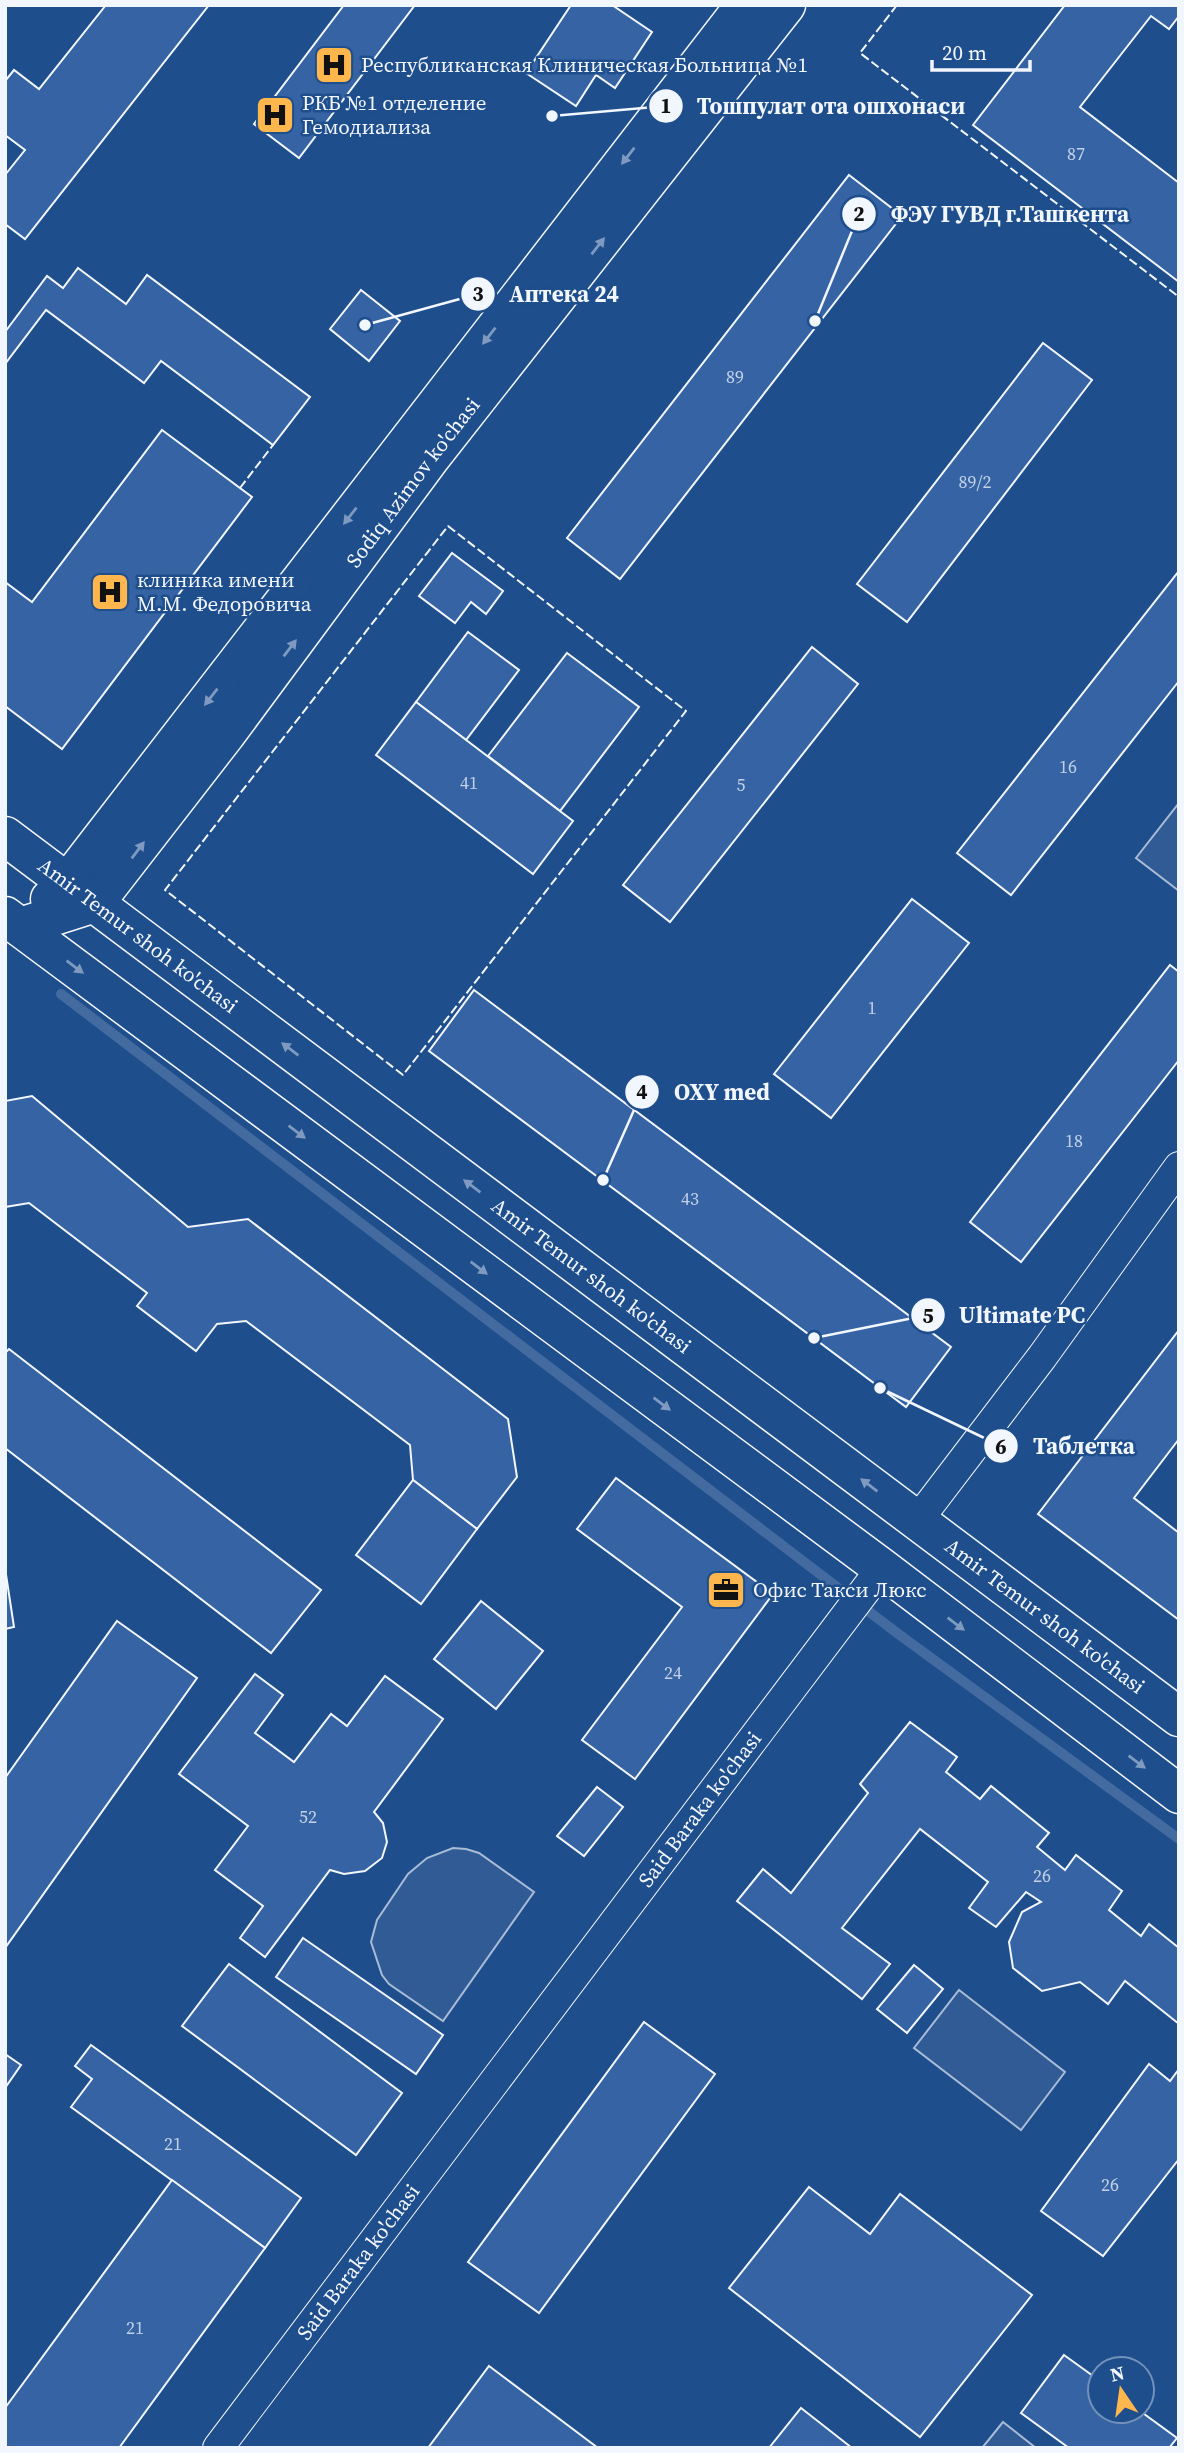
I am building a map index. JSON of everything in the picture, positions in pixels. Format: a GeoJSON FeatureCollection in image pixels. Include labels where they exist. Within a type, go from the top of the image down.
{"type":"FeatureCollection","features":[{"type":"Feature","properties":{"kind":"main road","name":"Sodiq Azimov ko'chasi"},"geometry":{"type":"LineString","coordinates":[[735,45],[745,5]]}},
{"type":"Feature","properties":{"kind":"main road","name":"Sodiq Azimov ko'chasi"},"geometry":{"type":"LineString","coordinates":[[81,892],[202,766],[735,45],[786,5]]}},
{"type":"Feature","properties":{"kind":"main road","name":"Amir Temur shoh ko'chasi"},"geometry":{"type":"LineString","coordinates":[[5,836],[1179,1717]]}},
{"type":"Feature","properties":{"kind":"main road"},"geometry":{"type":"LineString","coordinates":[[9,922],[81,892]]}},
{"type":"Feature","properties":{"kind":"main road"},"geometry":{"type":"LineString","coordinates":[[9,922],[882,1567],[1179,1794]]}},
{"type":"Feature","properties":{"kind":"main road","name":"Said Baraka ko'chasi"},"geometry":{"type":"LineString","coordinates":[[882,1567],[917,1521]]}},
{"type":"Feature","properties":{"kind":"street","name":"Said Baraka ko'chasi"},"geometry":{"type":"LineString","coordinates":[[917,1521],[1042,1357],[1179,1167]]}},
{"type":"Feature","properties":{"kind":"street","name":"Said Baraka ko'chasi"},"geometry":{"type":"LineString","coordinates":[[218,2448],[882,1567]]}},
{"type":"Feature","properties":{"kind":"shaded area"},"geometry":{"type":"Polygon","coordinates":[[[1179,803],[1179,891],[1136,858],[1179,803]]]}},
{"type":"Feature","properties":{"kind":"shaded area"},"geometry":{"type":"Polygon","coordinates":[[[453,1848],[479,1853],[534,1892],[443,2021],[389,1984],[382,1975],[371,1942],[377,1920],[408,1874],[427,1858],[453,1848]]]}},
{"type":"Feature","properties":{"kind":"shaded area"},"geometry":{"type":"Polygon","coordinates":[[[959,1990],[1065,2072],[1021,2130],[914,2048],[959,1990]]]}},
{"type":"Feature","properties":{"kind":"shaded area"},"geometry":{"type":"Polygon","coordinates":[[[1003,2422],[1036,2448],[982,2448],[1003,2422]]]}},
{"type":"Feature","properties":{"kind":"building"},"geometry":{"type":"Polygon","coordinates":[[[106,5],[209,5],[25,239],[5,224],[5,175],[25,150],[5,135],[5,81],[14,70],[39,89],[106,5]]]}},
{"type":"Feature","properties":{"kind":"building","name":"Республиканская Клиническая Больница №1"},"geometry":{"type":"Polygon","coordinates":[[[344,5],[415,5],[299,158],[254,124],[344,5]]]}},
{"type":"Feature","properties":{"kind":"building"},"geometry":{"type":"Polygon","coordinates":[[[571,5],[612,5],[652,32],[615,88],[596,75],[576,106],[526,73],[571,5]]]}},
{"type":"Feature","properties":{"kind":"building"},"geometry":{"type":"Polygon","coordinates":[[[1065,5],[1179,5],[1179,16],[1169,29],[1151,16],[1080,107],[1179,183],[1179,282],[973,125],[1065,5]]]}},
{"type":"Feature","properties":{"kind":"building"},"geometry":{"type":"Polygon","coordinates":[[[849,175],[902,216],[620,579],[567,538],[849,175]]]}},
{"type":"Feature","properties":{"kind":"building"},"geometry":{"type":"Polygon","coordinates":[[[78,268],[126,304],[147,275],[310,397],[273,445],[161,361],[144,383],[46,310],[5,364],[5,332],[47,276],[63,288],[78,268]]]}},
{"type":"Feature","properties":{"kind":"building"},"geometry":{"type":"Polygon","coordinates":[[[361,290],[400,321],[369,361],[330,329],[361,290]]]}},
{"type":"Feature","properties":{"kind":"building"},"geometry":{"type":"Polygon","coordinates":[[[1043,343],[1092,380],[907,622],[857,584],[1043,343]]]}},
{"type":"Feature","properties":{"kind":"building","name":"клиника имени М.М. Федоровича"},"geometry":{"type":"Polygon","coordinates":[[[162,430],[252,497],[62,749],[5,706],[5,582],[32,602],[162,430]]]}},
{"type":"Feature","properties":{"kind":"building"},"geometry":{"type":"Polygon","coordinates":[[[452,553],[503,591],[486,614],[471,602],[455,623],[419,596],[452,553]]]}},
{"type":"Feature","properties":{"kind":"building"},"geometry":{"type":"Polygon","coordinates":[[[1179,571],[1179,681],[1011,895],[957,853],[1179,571]]]}},
{"type":"Feature","properties":{"kind":"building"},"geometry":{"type":"Polygon","coordinates":[[[468,632],[519,670],[466,740],[416,702],[468,632]]]}},
{"type":"Feature","properties":{"kind":"building"},"geometry":{"type":"Polygon","coordinates":[[[812,647],[858,684],[670,922],[623,885],[812,647]]]}},
{"type":"Feature","properties":{"kind":"building"},"geometry":{"type":"Polygon","coordinates":[[[567,653],[639,707],[560,811],[488,756],[567,653]]]}},
{"type":"Feature","properties":{"kind":"building"},"geometry":{"type":"Polygon","coordinates":[[[416,702],[573,821],[533,874],[376,755],[416,702]]]}},
{"type":"Feature","properties":{"kind":"building"},"geometry":{"type":"Polygon","coordinates":[[[912,899],[969,943],[831,1118],[774,1074],[912,899]]]}},
{"type":"Feature","properties":{"kind":"building"},"geometry":{"type":"Polygon","coordinates":[[[1170,965],[1179,972],[1179,1060],[1021,1262],[970,1222],[1170,965]]]}},
{"type":"Feature","properties":{"kind":"building"},"geometry":{"type":"Polygon","coordinates":[[[474,990],[951,1347],[906,1407],[429,1051],[474,990]]]}},
{"type":"Feature","properties":{"kind":"building"},"geometry":{"type":"Polygon","coordinates":[[[32,1096],[188,1227],[248,1219],[508,1419],[517,1477],[477,1529],[413,1480],[410,1445],[246,1321],[217,1324],[196,1351],[137,1306],[147,1293],[29,1203],[5,1207],[5,1101],[32,1096]]]}},
{"type":"Feature","properties":{"kind":"building"},"geometry":{"type":"Polygon","coordinates":[[[1179,1330],[1179,1439],[1134,1498],[1179,1533],[1179,1620],[1038,1514],[1179,1330]]]}},
{"type":"Feature","properties":{"kind":"building"},"geometry":{"type":"Polygon","coordinates":[[[9,1349],[321,1590],[271,1653],[5,1448],[5,1353],[9,1349]]]}},
{"type":"Feature","properties":{"kind":"building"},"geometry":{"type":"Polygon","coordinates":[[[616,1478],[773,1594],[635,1779],[582,1740],[682,1607],[577,1529],[616,1478]]]}},
{"type":"Feature","properties":{"kind":"building"},"geometry":{"type":"Polygon","coordinates":[[[413,1480],[477,1529],[421,1604],[356,1555],[413,1480]]]}},
{"type":"Feature","properties":{"kind":"building"},"geometry":{"type":"Polygon","coordinates":[[[5,1568],[14,1627],[5,1629],[5,1568]]]}},
{"type":"Feature","properties":{"kind":"building"},"geometry":{"type":"Polygon","coordinates":[[[481,1601],[543,1651],[496,1709],[434,1659],[481,1601]]]}},
{"type":"Feature","properties":{"kind":"building"},"geometry":{"type":"Polygon","coordinates":[[[117,1621],[197,1678],[5,1948],[5,1778],[117,1621]]]}},
{"type":"Feature","properties":{"kind":"building"},"geometry":{"type":"Polygon","coordinates":[[[255,1674],[283,1695],[255,1733],[294,1762],[331,1714],[347,1726],[385,1676],[443,1719],[374,1812],[383,1823],[387,1842],[382,1858],[365,1871],[344,1874],[330,1870],[265,1957],[240,1938],[263,1906],[215,1870],[248,1826],[179,1774],[255,1674]]]}},
{"type":"Feature","properties":{"kind":"building"},"geometry":{"type":"Polygon","coordinates":[[[910,1722],[957,1757],[946,1772],[980,1799],[991,1786],[1049,1833],[1037,1847],[1065,1870],[1076,1855],[1122,1891],[1109,1910],[1141,1936],[1149,1924],[1179,1948],[1179,2024],[1125,1981],[1108,2004],[1080,1982],[1042,1991],[1013,1968],[1009,1942],[1022,1912],[1041,1902],[1026,1892],[996,1927],[969,1908],[988,1882],[920,1829],[842,1928],[890,1964],[862,1999],[737,1901],[763,1869],[791,1893],[868,1793],[860,1784],[910,1722]]]}},
{"type":"Feature","properties":{"kind":"building"},"geometry":{"type":"Polygon","coordinates":[[[597,1787],[623,1807],[584,1856],[557,1836],[597,1787]]]}},
{"type":"Feature","properties":{"kind":"building"},"geometry":{"type":"Polygon","coordinates":[[[303,1938],[443,2035],[416,2074],[276,1977],[303,1938]]]}},
{"type":"Feature","properties":{"kind":"building"},"geometry":{"type":"Polygon","coordinates":[[[229,1964],[402,2093],[356,2155],[182,2026],[229,1964]]]}},
{"type":"Feature","properties":{"kind":"building"},"geometry":{"type":"Polygon","coordinates":[[[914,1965],[943,1989],[907,2033],[877,2009],[914,1965]]]}},
{"type":"Feature","properties":{"kind":"building"},"geometry":{"type":"Polygon","coordinates":[[[644,2022],[715,2074],[539,2313],[468,2262],[644,2022]]]}},
{"type":"Feature","properties":{"kind":"building"},"geometry":{"type":"Polygon","coordinates":[[[91,2045],[301,2198],[265,2248],[71,2107],[92,2079],[75,2066],[91,2045]]]}},
{"type":"Feature","properties":{"kind":"building"},"geometry":{"type":"Polygon","coordinates":[[[5,2054],[21,2065],[5,2088],[5,2054]]]}},
{"type":"Feature","properties":{"kind":"building"},"geometry":{"type":"Polygon","coordinates":[[[1149,2064],[1170,2081],[1179,2069],[1179,2159],[1103,2256],[1041,2211],[1149,2064]]]}},
{"type":"Feature","properties":{"kind":"building"},"geometry":{"type":"Polygon","coordinates":[[[172,2180],[265,2248],[119,2448],[5,2448],[5,2408],[172,2180]]]}},
{"type":"Feature","properties":{"kind":"building"},"geometry":{"type":"Polygon","coordinates":[[[809,2187],[870,2234],[900,2194],[1032,2295],[920,2437],[729,2288],[809,2187]]]}},
{"type":"Feature","properties":{"kind":"building"},"geometry":{"type":"Polygon","coordinates":[[[1064,2355],[1086,2371],[1086,2425],[1156,2425],[1156,2423],[1177,2438],[1169,2448],[1069,2448],[1021,2413],[1064,2355]]]}},
{"type":"Feature","properties":{"kind":"building"},"geometry":{"type":"Polygon","coordinates":[[[489,2366],[598,2448],[428,2448],[489,2366]]]}},
{"type":"Feature","properties":{"kind":"building"},"geometry":{"type":"Polygon","coordinates":[[[801,2408],[852,2448],[769,2448],[801,2408]]]}},
{"type":"Feature","properties":{"kind":"waterway"},"geometry":{"type":"LineString","coordinates":[[61,994],[897,1633],[1179,1839]]}},
{"type":"Feature","properties":{"kind":"fence"},"geometry":{"type":"LineString","coordinates":[[897,5],[860,53],[1179,297]]}},
{"type":"Feature","properties":{"kind":"fence"},"geometry":{"type":"LineString","coordinates":[[240,488],[273,445]]}},
{"type":"Feature","properties":{"kind":"fence"},"geometry":{"type":"LineString","coordinates":[[448,526],[686,711],[403,1075],[165,890],[448,526]]}},
{"type":"Feature","properties":{"kind":"place","name":"Республиканская Клиническая Больница №1"},"geometry":{"type":"Point","coordinates":[334,65]}},
{"type":"Feature","properties":{"kind":"place","name":"РКБ №1 отделение Гемодиализа"},"geometry":{"type":"Point","coordinates":[275,115]}},
{"type":"Feature","properties":{"kind":"place","name":"Тошпулат ота ошхонаси"},"geometry":{"type":"Point","coordinates":[552,116]}},
{"type":"Feature","properties":{"kind":"place","name":"ФЭУ ГУВД г.Ташкента"},"geometry":{"type":"Point","coordinates":[815,321]}},
{"type":"Feature","properties":{"kind":"place","name":"Аптека 24"},"geometry":{"type":"Point","coordinates":[365,325]}},
{"type":"Feature","properties":{"kind":"place","name":"клиника имени М.М. Федоровича"},"geometry":{"type":"Point","coordinates":[110,592]}},
{"type":"Feature","properties":{"kind":"place","name":"OXY med"},"geometry":{"type":"Point","coordinates":[603,1180]}},
{"type":"Feature","properties":{"kind":"place","name":"Ultimate PC"},"geometry":{"type":"Point","coordinates":[814,1338]}},
{"type":"Feature","properties":{"kind":"place","name":"Таблетка"},"geometry":{"type":"Point","coordinates":[880,1388]}},
{"type":"Feature","properties":{"kind":"place","name":"Офис Такси Люкс"},"geometry":{"type":"Point","coordinates":[726,1590]}}]}
